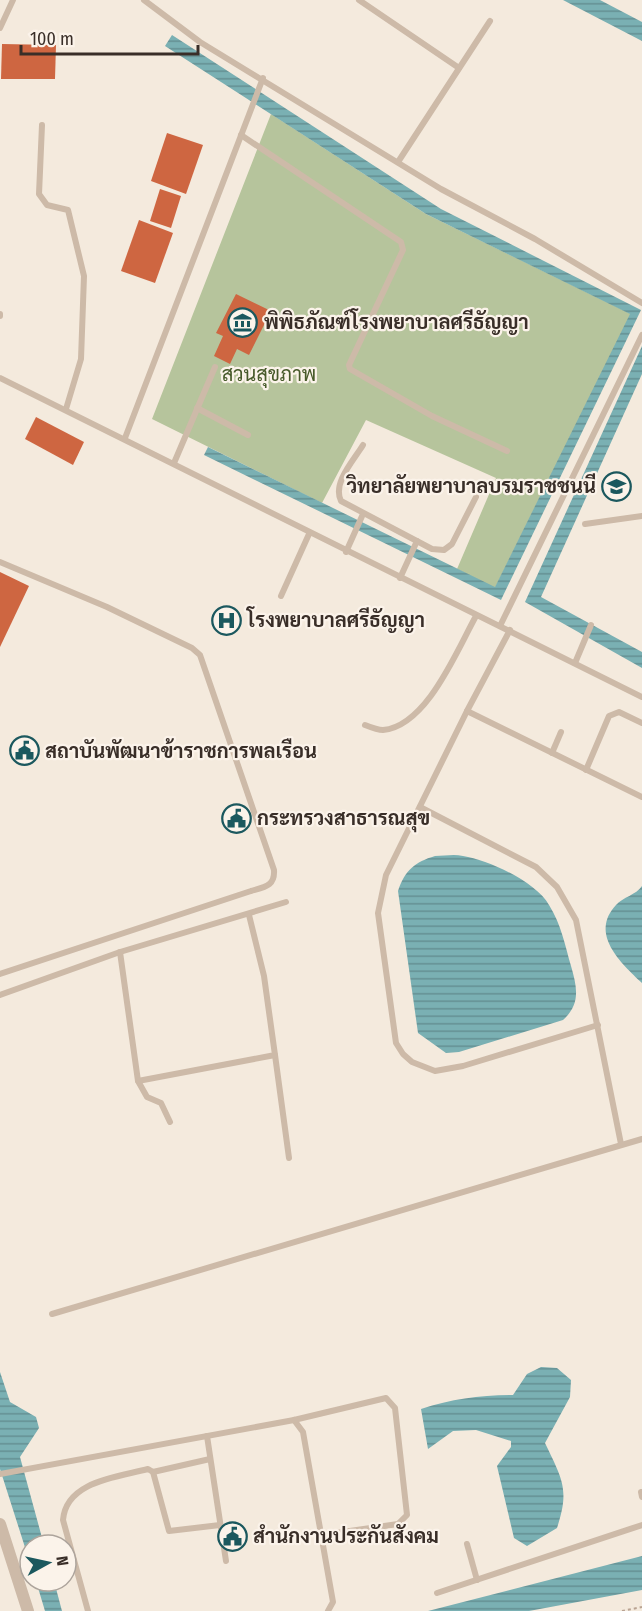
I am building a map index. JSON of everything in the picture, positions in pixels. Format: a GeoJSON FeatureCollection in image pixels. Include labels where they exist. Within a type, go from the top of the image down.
{"type":"FeatureCollection","features":[{"type":"Feature","properties":{"kind":"street"},"geometry":{"type":"LineString","coordinates":[[0,1524],[28,1611]]}},
{"type":"Feature","properties":{"kind":"lane"},"geometry":{"type":"LineString","coordinates":[[0,28],[13,0]]}},
{"type":"Feature","properties":{"kind":"lane"},"geometry":{"type":"LineString","coordinates":[[359,0],[459,68]]}},
{"type":"Feature","properties":{"kind":"lane"},"geometry":{"type":"LineString","coordinates":[[149,2],[200,42],[398,162],[642,303]]}},
{"type":"Feature","properties":{"kind":"lane"},"geometry":{"type":"LineString","coordinates":[[398,162],[490,21]]}},
{"type":"Feature","properties":{"kind":"lane"},"geometry":{"type":"LineString","coordinates":[[125,438],[262,78]]}},
{"type":"Feature","properties":{"kind":"lane"},"geometry":{"type":"LineString","coordinates":[[42,125],[39,194],[46,206],[68,210],[84,276],[81,358],[66,409]]}},
{"type":"Feature","properties":{"kind":"lane"},"geometry":{"type":"LineString","coordinates":[[241,135],[401,242],[403,250],[350,364],[350,369],[432,416],[507,451]]}},
{"type":"Feature","properties":{"kind":"lane"},"geometry":{"type":"LineString","coordinates":[[500,626],[642,335]]}},
{"type":"Feature","properties":{"kind":"lane"},"geometry":{"type":"LineString","coordinates":[[174,463],[215,367]]}},
{"type":"Feature","properties":{"kind":"lane"},"geometry":{"type":"LineString","coordinates":[[0,378],[125,438],[309,534],[476,616],[577,661],[642,697]]}},
{"type":"Feature","properties":{"kind":"lane"},"geometry":{"type":"LineString","coordinates":[[197,408],[248,435]]}},
{"type":"Feature","properties":{"kind":"lane"},"geometry":{"type":"LineString","coordinates":[[363,445],[338,489],[341,501],[362,516],[416,543],[439,551],[448,548],[476,497]]}},
{"type":"Feature","properties":{"kind":"lane"},"geometry":{"type":"LineString","coordinates":[[346,552],[362,516]]}},
{"type":"Feature","properties":{"kind":"lane"},"geometry":{"type":"LineString","coordinates":[[585,524],[642,516]]}},
{"type":"Feature","properties":{"kind":"lane"},"geometry":{"type":"LineString","coordinates":[[280,596],[309,534]]}},
{"type":"Feature","properties":{"kind":"lane"},"geometry":{"type":"LineString","coordinates":[[400,578],[416,543]]}},
{"type":"Feature","properties":{"kind":"lane"},"geometry":{"type":"LineString","coordinates":[[0,562],[107,608],[192,648],[200,655],[274,870],[274,878],[270,885],[0,974]]}},
{"type":"Feature","properties":{"kind":"lane"},"geometry":{"type":"LineString","coordinates":[[365,725],[382,730],[402,724],[418,713],[476,616]]}},
{"type":"Feature","properties":{"kind":"lane"},"geometry":{"type":"LineString","coordinates":[[577,661],[591,625]]}},
{"type":"Feature","properties":{"kind":"lane"},"geometry":{"type":"LineString","coordinates":[[510,630],[386,875],[378,913],[396,1043],[403,1054],[424,1068],[435,1071],[463,1066],[598,1025]]}},
{"type":"Feature","properties":{"kind":"lane"},"geometry":{"type":"LineString","coordinates":[[467,711],[642,797]]}},
{"type":"Feature","properties":{"kind":"lane"},"geometry":{"type":"LineString","coordinates":[[586,770],[609,716],[619,712],[642,723]]}},
{"type":"Feature","properties":{"kind":"lane"},"geometry":{"type":"LineString","coordinates":[[552,753],[561,732]]}},
{"type":"Feature","properties":{"kind":"lane"},"geometry":{"type":"LineString","coordinates":[[420,807],[536,867],[557,887],[576,920],[621,1144]]}},
{"type":"Feature","properties":{"kind":"lane"},"geometry":{"type":"LineString","coordinates":[[0,995],[120,952],[286,902]]}},
{"type":"Feature","properties":{"kind":"lane"},"geometry":{"type":"LineString","coordinates":[[249,915],[264,976],[289,1158]]}},
{"type":"Feature","properties":{"kind":"lane"},"geometry":{"type":"LineString","coordinates":[[120,952],[138,1081],[147,1097],[161,1103],[170,1122]]}},
{"type":"Feature","properties":{"kind":"lane"},"geometry":{"type":"LineString","coordinates":[[138,1081],[275,1055]]}},
{"type":"Feature","properties":{"kind":"lane"},"geometry":{"type":"LineString","coordinates":[[52,1314],[642,1139]]}},
{"type":"Feature","properties":{"kind":"lane"},"geometry":{"type":"LineString","coordinates":[[1,1473],[294,1420],[386,1398],[395,1408],[407,1515],[398,1524],[322,1535]]}},
{"type":"Feature","properties":{"kind":"lane"},"geometry":{"type":"LineString","coordinates":[[294,1420],[303,1432],[322,1535],[333,1602],[328,1611]]}},
{"type":"Feature","properties":{"kind":"lane"},"geometry":{"type":"LineString","coordinates":[[207,1436],[226,1562]]}},
{"type":"Feature","properties":{"kind":"lane"},"geometry":{"type":"LineString","coordinates":[[88,1611],[63,1520],[63,1512],[73,1496],[85,1487],[148,1469],[153,1472],[210,1459]]}},
{"type":"Feature","properties":{"kind":"lane"},"geometry":{"type":"LineString","coordinates":[[153,1472],[169,1531],[220,1525]]}},
{"type":"Feature","properties":{"kind":"lane"},"geometry":{"type":"LineString","coordinates":[[437,1593],[642,1525]]}},
{"type":"Feature","properties":{"kind":"lane"},"geometry":{"type":"LineString","coordinates":[[467,1544],[477,1580]]}},
{"type":"Feature","properties":{"kind":"path"},"geometry":{"type":"LineString","coordinates":[[622,1611],[642,1607]]}},
{"type":"Feature","properties":{"kind":"green space","name":"สวนสุขภาพ"},"geometry":{"type":"Polygon","coordinates":[[[271,114],[426,214],[631,314],[495,588],[457,569],[496,478],[366,420],[322,503],[152,419],[271,114]]]}},
{"type":"Feature","properties":{"kind":"water"},"geometry":{"type":"Polygon","coordinates":[[[563,0],[600,0],[642,22],[642,41],[563,0]]]}},
{"type":"Feature","properties":{"kind":"water"},"geometry":{"type":"Polygon","coordinates":[[[172,35],[441,209],[641,310],[501,600],[204,455],[208,447],[495,587],[630,314],[426,214],[165,46],[172,35]]]}},
{"type":"Feature","properties":{"kind":"water"},"geometry":{"type":"Polygon","coordinates":[[[642,346],[642,374],[541,597],[642,652],[642,668],[525,602],[642,346]]]}},
{"type":"Feature","properties":{"kind":"water"},"geometry":{"type":"Polygon","coordinates":[[[460,855],[486,862],[523,880],[543,896],[560,927],[575,981],[576,995],[573,1008],[563,1020],[459,1052],[446,1053],[418,1033],[398,891],[412,868],[435,856],[460,855]]]}},
{"type":"Feature","properties":{"kind":"water"},"geometry":{"type":"Polygon","coordinates":[[[642,886],[642,983],[617,957],[607,937],[606,927],[609,916],[616,905],[642,886]]]}},
{"type":"Feature","properties":{"kind":"water"},"geometry":{"type":"Polygon","coordinates":[[[541,1367],[557,1368],[571,1380],[570,1397],[545,1443],[560,1475],[563,1503],[557,1528],[527,1546],[514,1538],[497,1466],[511,1447],[511,1441],[476,1430],[453,1431],[428,1449],[421,1409],[466,1398],[513,1395],[527,1374],[541,1367]]]}},
{"type":"Feature","properties":{"kind":"water"},"geometry":{"type":"Polygon","coordinates":[[[0,1372],[10,1402],[36,1417],[39,1428],[20,1457],[41,1533],[20,1533],[0,1469],[0,1372]]]}},
{"type":"Feature","properties":{"kind":"water"},"geometry":{"type":"Polygon","coordinates":[[[642,1556],[642,1590],[529,1611],[428,1611],[642,1556]]]}},
{"type":"Feature","properties":{"kind":"water"},"geometry":{"type":"Polygon","coordinates":[[[40,1593],[57,1593],[62,1611],[45,1611],[40,1593]]]}},
{"type":"Feature","properties":{"kind":"building"},"geometry":{"type":"Polygon","coordinates":[[[2,44],[56,45],[55,79],[1,79],[2,44]]]}},
{"type":"Feature","properties":{"kind":"building"},"geometry":{"type":"Polygon","coordinates":[[[167,133],[203,145],[186,194],[151,181],[167,133]]]}},
{"type":"Feature","properties":{"kind":"building"},"geometry":{"type":"Polygon","coordinates":[[[160,189],[181,196],[171,228],[150,221],[160,189]]]}},
{"type":"Feature","properties":{"kind":"building"},"geometry":{"type":"Polygon","coordinates":[[[139,220],[173,233],[155,283],[121,271],[139,220]]]}},
{"type":"Feature","properties":{"kind":"building","name":"พิพิธภัณฑ์โรงพยาบาลศรีธัญญา"},"geometry":{"type":"Polygon","coordinates":[[[236,294],[271,311],[249,355],[237,349],[230,364],[214,356],[223,336],[216,333],[236,294]]]}},
{"type":"Feature","properties":{"kind":"building"},"geometry":{"type":"Polygon","coordinates":[[[36,417],[84,442],[73,465],[25,439],[36,417]]]}},
{"type":"Feature","properties":{"kind":"building"},"geometry":{"type":"Polygon","coordinates":[[[0,572],[29,586],[0,647],[0,572]]]}},
{"type":"Feature","properties":{"kind":"place","name":"พิพิธภัณฑ์โรงพยาบาลศรีธัญญา"},"geometry":{"type":"Point","coordinates":[243,322]}},
{"type":"Feature","properties":{"kind":"place","name":"วิทยาลัยพยาบาลบรมราชชนนี"},"geometry":{"type":"Point","coordinates":[617,486]}},
{"type":"Feature","properties":{"kind":"place","name":"โรงพยาบาลศรีธัญญา"},"geometry":{"type":"Point","coordinates":[226,620]}},
{"type":"Feature","properties":{"kind":"place","name":"สถาบันพัฒนาข้าราชการพลเรือน"},"geometry":{"type":"Point","coordinates":[24,751]}},
{"type":"Feature","properties":{"kind":"place","name":"กระทรวงสาธารณสุข"},"geometry":{"type":"Point","coordinates":[236,818]}},
{"type":"Feature","properties":{"kind":"place","name":"สำนักงานประกันสังคม"},"geometry":{"type":"Point","coordinates":[232,1536]}}]}
